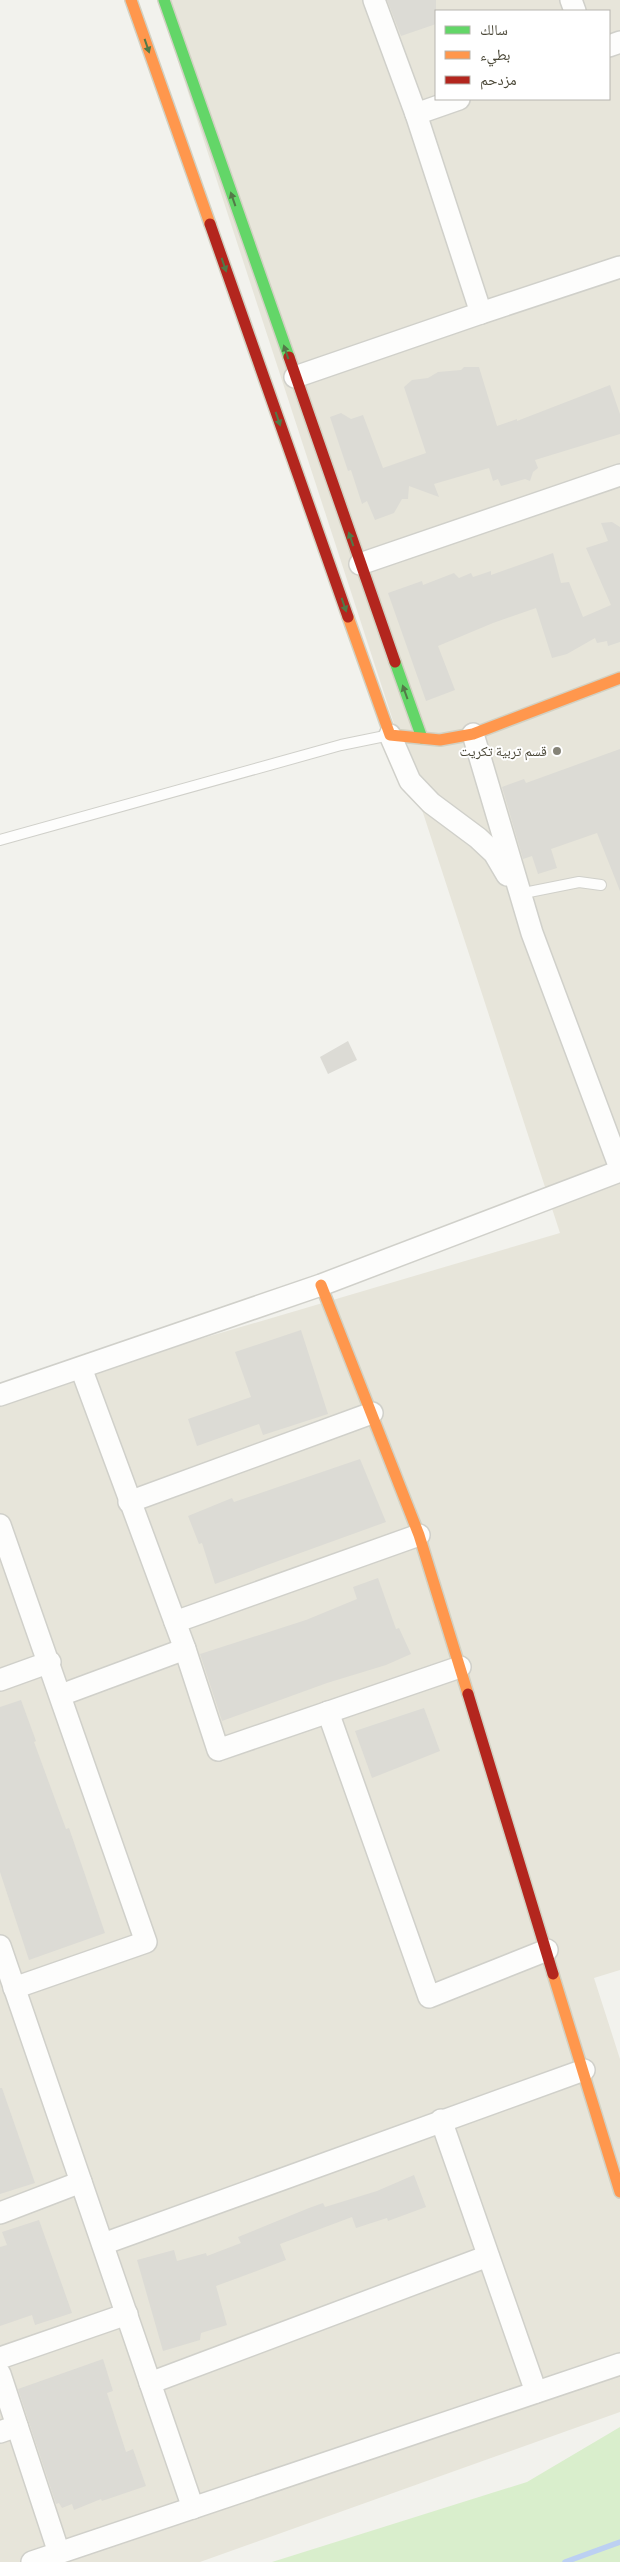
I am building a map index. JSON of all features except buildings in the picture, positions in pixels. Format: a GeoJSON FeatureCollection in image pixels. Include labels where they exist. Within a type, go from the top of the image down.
{"type":"FeatureCollection","features":[{"type":"Feature","properties":{"kind":"street"},"geometry":{"type":"LineString","coordinates":[[131,0],[390,735],[410,781],[431,803],[478,838],[494,853],[519,894]]}},
{"type":"Feature","properties":{"kind":"street"},"geometry":{"type":"LineString","coordinates":[[164,0],[422,738]]}},
{"type":"Feature","properties":{"kind":"street"},"geometry":{"type":"LineString","coordinates":[[374,0],[416,114],[481,313]]}},
{"type":"Feature","properties":{"kind":"street"},"geometry":{"type":"LineString","coordinates":[[416,114],[456,100]]}},
{"type":"Feature","properties":{"kind":"street"},"geometry":{"type":"LineString","coordinates":[[295,376],[620,266]]}},
{"type":"Feature","properties":{"kind":"street"},"geometry":{"type":"LineString","coordinates":[[360,564],[620,475]]}},
{"type":"Feature","properties":{"kind":"street"},"geometry":{"type":"LineString","coordinates":[[390,735],[440,740],[473,734],[620,678]]}},
{"type":"Feature","properties":{"kind":"street"},"geometry":{"type":"LineString","coordinates":[[0,1395],[322,1285],[620,1169],[519,894],[473,734]]}},
{"type":"Feature","properties":{"kind":"street"},"geometry":{"type":"LineString","coordinates":[[322,1285],[419,1534],[620,2192]]}},
{"type":"Feature","properties":{"kind":"street"},"geometry":{"type":"LineString","coordinates":[[81,1368],[185,1649],[218,1750],[460,1667]]}},
{"type":"Feature","properties":{"kind":"street"},"geometry":{"type":"LineString","coordinates":[[130,1502],[372,1413]]}},
{"type":"Feature","properties":{"kind":"street"},"geometry":{"type":"LineString","coordinates":[[0,1525],[50,1662],[146,1942],[14,1988]]}},
{"type":"Feature","properties":{"kind":"street"},"geometry":{"type":"LineString","coordinates":[[175,1622],[419,1534]]}},
{"type":"Feature","properties":{"kind":"street"},"geometry":{"type":"LineString","coordinates":[[61,1695],[185,1649]]}},
{"type":"Feature","properties":{"kind":"street"},"geometry":{"type":"LineString","coordinates":[[0,1680],[50,1662]]}},
{"type":"Feature","properties":{"kind":"street"},"geometry":{"type":"LineString","coordinates":[[328,1712],[429,1997],[547,1950]]}},
{"type":"Feature","properties":{"kind":"street"},"geometry":{"type":"LineString","coordinates":[[1,1954],[193,2508]]}},
{"type":"Feature","properties":{"kind":"street"},"geometry":{"type":"LineString","coordinates":[[103,2244],[441,2120],[584,2070]]}},
{"type":"Feature","properties":{"kind":"street"},"geometry":{"type":"LineString","coordinates":[[441,2120],[536,2392]]}},
{"type":"Feature","properties":{"kind":"street"},"geometry":{"type":"LineString","coordinates":[[0,2213],[81,2182]]}},
{"type":"Feature","properties":{"kind":"street"},"geometry":{"type":"LineString","coordinates":[[150,2383],[488,2256]]}},
{"type":"Feature","properties":{"kind":"street"},"geometry":{"type":"LineString","coordinates":[[0,2358],[127,2314]]}},
{"type":"Feature","properties":{"kind":"street"},"geometry":{"type":"LineString","coordinates":[[32,2562],[620,2364]]}},
{"type":"Feature","properties":{"kind":"street"},"geometry":{"type":"LineString","coordinates":[[0,2374],[9,2429],[59,2553]]}},
{"type":"Feature","properties":{"kind":"lane"},"geometry":{"type":"LineString","coordinates":[[0,840],[342,745],[390,735]]}},
{"type":"Feature","properties":{"kind":"lane"},"geometry":{"type":"LineString","coordinates":[[519,894],[579,882],[601,885]]}},
{"type":"Feature","properties":{"kind":"shaded area"},"geometry":{"type":"Polygon","coordinates":[[[158,0],[620,0],[620,1970],[594,1978],[620,2059],[620,2412],[200,2562],[0,2562],[0,1398],[560,1233],[158,0]]]}},
{"type":"Feature","properties":{"kind":"green space"},"geometry":{"type":"Polygon","coordinates":[[[620,2427],[620,2562],[272,2562],[527,2482],[620,2427]]]}},
{"type":"Feature","properties":{"kind":"waterway"},"geometry":{"type":"LineString","coordinates":[[565,2562],[620,2542]]}},
{"type":"Feature","properties":{"kind":"traffic: fast"},"geometry":{"type":"LineString","coordinates":[[164,0],[289,357]]}},
{"type":"Feature","properties":{"kind":"traffic: fast"},"geometry":{"type":"LineString","coordinates":[[395,662],[422,738]]}},
{"type":"Feature","properties":{"kind":"traffic: slow"},"geometry":{"type":"LineString","coordinates":[[131,0],[210,224]]}},
{"type":"Feature","properties":{"kind":"traffic: slow"},"geometry":{"type":"LineString","coordinates":[[348,617],[390,735],[440,740],[473,734],[620,678]]}},
{"type":"Feature","properties":{"kind":"traffic: slow"},"geometry":{"type":"LineString","coordinates":[[321,1285],[419,1535],[468,1694]]}},
{"type":"Feature","properties":{"kind":"traffic: slow"},"geometry":{"type":"LineString","coordinates":[[553,1974],[620,2192]]}},
{"type":"Feature","properties":{"kind":"traffic: jam"},"geometry":{"type":"LineString","coordinates":[[210,224],[348,617]]}},
{"type":"Feature","properties":{"kind":"traffic: jam"},"geometry":{"type":"LineString","coordinates":[[289,357],[395,662]]}},
{"type":"Feature","properties":{"kind":"traffic: jam"},"geometry":{"type":"LineString","coordinates":[[468,1694],[553,1974]]}},
{"type":"Feature","properties":{"kind":"place","name":"قسم تربية تكريت"},"geometry":{"type":"Point","coordinates":[557,751]}}]}
